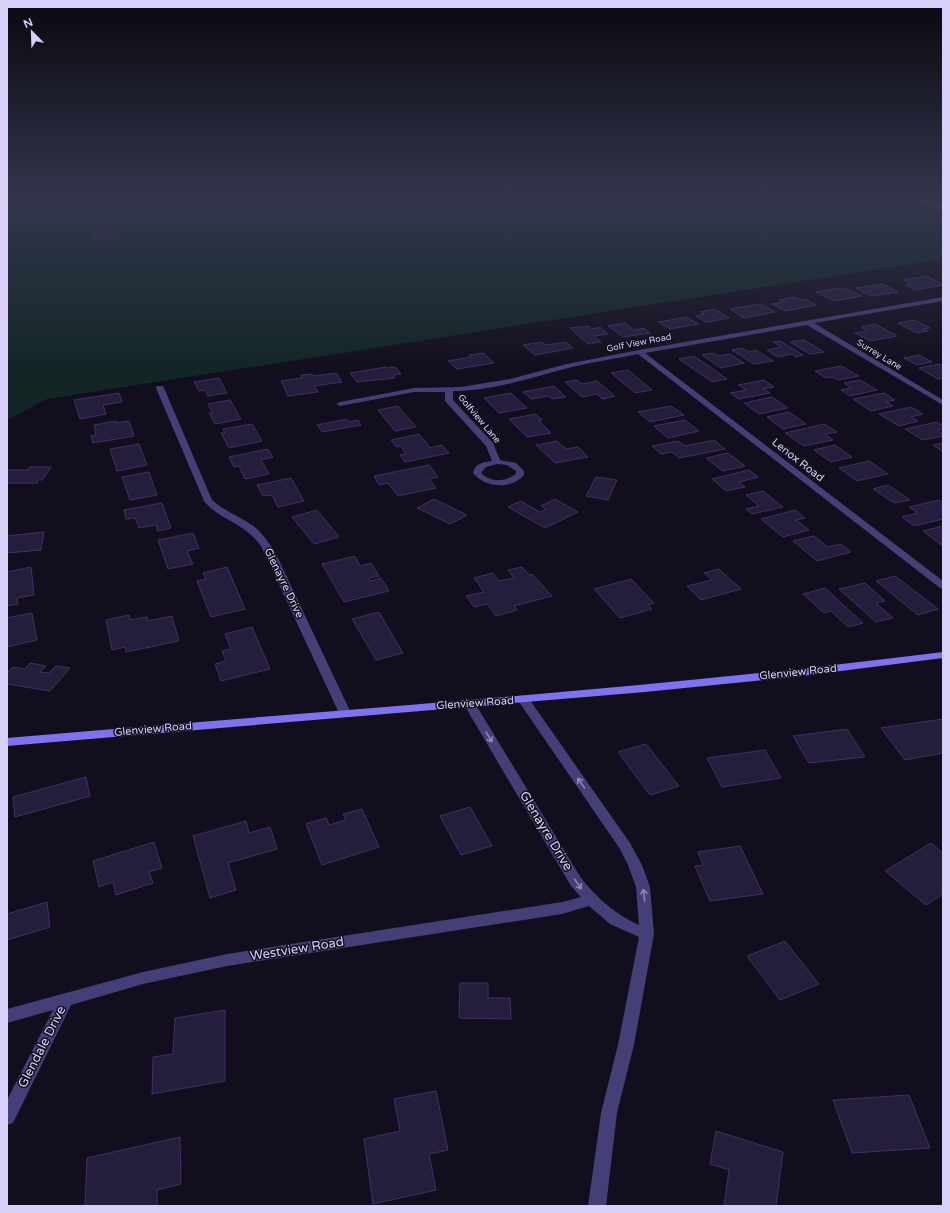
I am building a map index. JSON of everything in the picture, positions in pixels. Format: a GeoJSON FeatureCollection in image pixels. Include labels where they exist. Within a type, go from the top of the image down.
{"type":"FeatureCollection","features":[{"type":"Feature","properties":{"kind":"main road","name":"Glenview Road"},"geometry":{"type":"LineString","coordinates":[[7,742],[523,699],[786,674],[943,655]]}},
{"type":"Feature","properties":{"kind":"street","name":"Golf View Road"},"geometry":{"type":"LineString","coordinates":[[340,404],[407,391],[475,387],[510,381],[534,376],[567,366],[640,352],[943,299]]}},
{"type":"Feature","properties":{"kind":"street","name":"Surrey Lane"},"geometry":{"type":"LineString","coordinates":[[807,322],[943,403]]}},
{"type":"Feature","properties":{"kind":"street","name":"Lenox Road"},"geometry":{"type":"LineString","coordinates":[[640,352],[943,586]]}},
{"type":"Feature","properties":{"kind":"street","name":"Glenayre Drive"},"geometry":{"type":"LineString","coordinates":[[160,388],[202,490],[208,501],[217,510],[249,527],[260,537],[270,552],[345,713]]}},
{"type":"Feature","properties":{"kind":"street","name":"Golfview Lane"},"geometry":{"type":"LineString","coordinates":[[450,389],[448,395],[449,401],[490,445],[497,462]]}},
{"type":"Feature","properties":{"kind":"street"},"geometry":{"type":"LineString","coordinates":[[523,699],[625,846],[635,865],[643,887],[648,934],[626,1045],[610,1113],[601,1167],[597,1206]]}},
{"type":"Feature","properties":{"kind":"street","name":"Glenayre Drive"},"geometry":{"type":"LineString","coordinates":[[469,703],[576,882],[591,900],[607,915],[625,926],[648,934]]}},
{"type":"Feature","properties":{"kind":"street","name":"Westview Road"},"geometry":{"type":"LineString","coordinates":[[7,1016],[143,978],[228,960],[562,908],[591,900]]}},
{"type":"Feature","properties":{"kind":"street","name":"Glendale Drive"},"geometry":{"type":"LineString","coordinates":[[7,1117],[67,998]]}},
{"type":"Feature","properties":{"kind":"green space"},"geometry":{"type":"Polygon","coordinates":[[[7,256],[943,256],[943,259],[47,399],[7,420],[7,256]]]}},
{"type":"Feature","properties":{"kind":"building"},"geometry":{"type":"Polygon","coordinates":[[[927,276],[943,285],[916,290],[906,285],[911,284],[903,280],[927,276]]]}},
{"type":"Feature","properties":{"kind":"building"},"geometry":{"type":"Polygon","coordinates":[[[883,284],[898,292],[871,296],[856,288],[883,284]]]}},
{"type":"Feature","properties":{"kind":"building"},"geometry":{"type":"Polygon","coordinates":[[[839,288],[847,289],[862,296],[834,301],[816,292],[839,288]]]}},
{"type":"Feature","properties":{"kind":"building"},"geometry":{"type":"Polygon","coordinates":[[[795,297],[801,300],[805,299],[816,305],[785,311],[772,304],[784,302],[779,300],[795,297]]]}},
{"type":"Feature","properties":{"kind":"building"},"geometry":{"type":"Polygon","coordinates":[[[761,304],[775,312],[744,318],[730,309],[761,304]]]}},
{"type":"Feature","properties":{"kind":"building"},"geometry":{"type":"Polygon","coordinates":[[[715,309],[729,318],[706,322],[696,316],[704,314],[700,312],[715,309]]]}},
{"type":"Feature","properties":{"kind":"building"},"geometry":{"type":"Polygon","coordinates":[[[687,317],[698,324],[670,329],[659,322],[687,317]]]}},
{"type":"Feature","properties":{"kind":"building"},"geometry":{"type":"Polygon","coordinates":[[[915,320],[930,328],[923,329],[928,331],[917,333],[898,323],[915,320]]]}},
{"type":"Feature","properties":{"kind":"building"},"geometry":{"type":"Polygon","coordinates":[[[625,323],[634,330],[644,328],[650,333],[623,337],[608,326],[625,323]]]}},
{"type":"Feature","properties":{"kind":"building"},"geometry":{"type":"Polygon","coordinates":[[[875,324],[897,336],[870,341],[855,333],[868,331],[861,327],[875,324]]]}},
{"type":"Feature","properties":{"kind":"building"},"geometry":{"type":"Polygon","coordinates":[[[589,326],[592,329],[600,327],[608,334],[594,336],[601,342],[588,344],[570,328],[589,326]]]}},
{"type":"Feature","properties":{"kind":"building"},"geometry":{"type":"Polygon","coordinates":[[[804,340],[824,352],[810,354],[790,342],[804,340]]]}},
{"type":"Feature","properties":{"kind":"building"},"geometry":{"type":"Polygon","coordinates":[[[780,341],[803,355],[796,357],[792,354],[778,357],[767,350],[781,347],[773,342],[780,341]]]}},
{"type":"Feature","properties":{"kind":"building"},"geometry":{"type":"Polygon","coordinates":[[[541,342],[546,345],[565,342],[573,348],[535,355],[523,345],[541,342]]]}},
{"type":"Feature","properties":{"kind":"building"},"geometry":{"type":"Polygon","coordinates":[[[742,348],[749,352],[756,350],[773,361],[754,364],[732,350],[742,348]]]}},
{"type":"Feature","properties":{"kind":"building"},"geometry":{"type":"Polygon","coordinates":[[[483,353],[494,363],[457,369],[448,361],[471,357],[469,355],[483,353]]]}},
{"type":"Feature","properties":{"kind":"building"},"geometry":{"type":"Polygon","coordinates":[[[713,353],[718,356],[730,354],[744,363],[721,368],[702,355],[713,353]]]}},
{"type":"Feature","properties":{"kind":"building"},"geometry":{"type":"Polygon","coordinates":[[[919,355],[932,362],[917,365],[904,358],[919,355]]]}},
{"type":"Feature","properties":{"kind":"building"},"geometry":{"type":"Polygon","coordinates":[[[694,356],[727,379],[712,382],[679,359],[694,356]]]}},
{"type":"Feature","properties":{"kind":"building"},"geometry":{"type":"Polygon","coordinates":[[[939,364],[943,366],[943,378],[938,379],[919,368],[939,364]]]}},
{"type":"Feature","properties":{"kind":"building"},"geometry":{"type":"Polygon","coordinates":[[[841,366],[859,376],[838,380],[832,377],[826,378],[815,371],[841,366]]]}},
{"type":"Feature","properties":{"kind":"building"},"geometry":{"type":"Polygon","coordinates":[[[395,367],[401,374],[393,375],[395,378],[357,382],[350,373],[395,367]]]}},
{"type":"Feature","properties":{"kind":"building"},"geometry":{"type":"Polygon","coordinates":[[[628,370],[652,390],[635,393],[611,373],[628,370]]]}},
{"type":"Feature","properties":{"kind":"building"},"geometry":{"type":"Polygon","coordinates":[[[336,373],[342,382],[314,386],[318,392],[288,396],[281,381],[302,378],[301,375],[312,374],[313,376],[336,373]]]}},
{"type":"Feature","properties":{"kind":"building"},"geometry":{"type":"Polygon","coordinates":[[[219,378],[227,393],[208,396],[205,390],[199,391],[194,382],[219,378]]]}},
{"type":"Feature","properties":{"kind":"building"},"geometry":{"type":"Polygon","coordinates":[[[577,380],[582,384],[597,381],[615,396],[602,399],[597,394],[582,397],[565,382],[577,380]]]}},
{"type":"Feature","properties":{"kind":"building"},"geometry":{"type":"Polygon","coordinates":[[[764,380],[774,387],[763,389],[770,393],[739,399],[730,393],[746,390],[738,385],[764,380]]]}},
{"type":"Feature","properties":{"kind":"building"},"geometry":{"type":"Polygon","coordinates":[[[860,380],[877,390],[850,396],[841,390],[851,388],[844,383],[860,380]]]}},
{"type":"Feature","properties":{"kind":"building"},"geometry":{"type":"Polygon","coordinates":[[[554,386],[566,397],[552,399],[548,396],[531,399],[523,392],[554,386]]]}},
{"type":"Feature","properties":{"kind":"building"},"geometry":{"type":"Polygon","coordinates":[[[119,393],[122,402],[103,405],[106,414],[80,419],[74,400],[119,393]]]}},
{"type":"Feature","properties":{"kind":"building"},"geometry":{"type":"Polygon","coordinates":[[[511,393],[527,408],[499,413],[484,398],[511,393]]]}},
{"type":"Feature","properties":{"kind":"building"},"geometry":{"type":"Polygon","coordinates":[[[884,393],[895,400],[886,402],[893,406],[871,411],[853,399],[884,393]]]}},
{"type":"Feature","properties":{"kind":"building"},"geometry":{"type":"Polygon","coordinates":[[[772,397],[788,408],[759,414],[744,403],[772,397]]]}},
{"type":"Feature","properties":{"kind":"building"},"geometry":{"type":"Polygon","coordinates":[[[230,400],[241,419],[215,424],[209,413],[213,413],[208,404],[230,400]]]}},
{"type":"Feature","properties":{"kind":"building"},"geometry":{"type":"Polygon","coordinates":[[[398,406],[416,427],[395,431],[378,410],[398,406]]]}},
{"type":"Feature","properties":{"kind":"building"},"geometry":{"type":"Polygon","coordinates":[[[671,406],[684,415],[650,422],[638,412],[671,406]]]}},
{"type":"Feature","properties":{"kind":"building"},"geometry":{"type":"Polygon","coordinates":[[[911,407],[923,414],[911,417],[918,421],[899,426],[879,414],[911,407]]]}},
{"type":"Feature","properties":{"kind":"building"},"geometry":{"type":"Polygon","coordinates":[[[789,412],[806,424],[783,429],[767,417],[789,412]]]}},
{"type":"Feature","properties":{"kind":"building"},"geometry":{"type":"Polygon","coordinates":[[[536,414],[542,420],[539,421],[551,433],[527,437],[509,419],[536,414]]]}},
{"type":"Feature","properties":{"kind":"building"},"geometry":{"type":"Polygon","coordinates":[[[347,419],[349,422],[358,420],[361,425],[322,432],[317,425],[347,419]]]}},
{"type":"Feature","properties":{"kind":"building"},"geometry":{"type":"Polygon","coordinates":[[[685,420],[699,431],[668,438],[654,426],[685,420]]]}},
{"type":"Feature","properties":{"kind":"building"},"geometry":{"type":"Polygon","coordinates":[[[116,421],[116,423],[129,421],[134,436],[93,443],[91,436],[96,435],[94,425],[116,421]]]}},
{"type":"Feature","properties":{"kind":"building"},"geometry":{"type":"Polygon","coordinates":[[[937,422],[943,426],[943,429],[937,430],[943,434],[943,436],[923,440],[905,429],[937,422]]]}},
{"type":"Feature","properties":{"kind":"building"},"geometry":{"type":"Polygon","coordinates":[[[252,424],[262,441],[229,448],[221,433],[225,433],[223,429],[252,424]]]}},
{"type":"Feature","properties":{"kind":"building"},"geometry":{"type":"Polygon","coordinates":[[[824,424],[837,432],[825,434],[833,440],[804,446],[785,433],[824,424]]]}},
{"type":"Feature","properties":{"kind":"building"},"geometry":{"type":"Polygon","coordinates":[[[419,434],[430,448],[442,445],[449,453],[405,462],[400,455],[406,454],[401,446],[397,447],[391,440],[419,434]]]}},
{"type":"Feature","properties":{"kind":"building"},"geometry":{"type":"Polygon","coordinates":[[[714,440],[725,449],[679,458],[672,452],[661,454],[652,446],[678,441],[685,446],[714,440]]]}},
{"type":"Feature","properties":{"kind":"building"},"geometry":{"type":"Polygon","coordinates":[[[557,441],[566,449],[578,447],[588,457],[555,463],[536,445],[557,441]]]}},
{"type":"Feature","properties":{"kind":"building"},"geometry":{"type":"Polygon","coordinates":[[[943,443],[943,452],[933,445],[943,443]]]}},
{"type":"Feature","properties":{"kind":"building"},"geometry":{"type":"Polygon","coordinates":[[[139,444],[147,465],[117,471],[110,449],[139,444]]]}},
{"type":"Feature","properties":{"kind":"building"},"geometry":{"type":"Polygon","coordinates":[[[835,445],[852,457],[831,462],[814,450],[835,445]]]}},
{"type":"Feature","properties":{"kind":"building"},"geometry":{"type":"Polygon","coordinates":[[[268,449],[273,457],[261,460],[269,474],[245,479],[239,466],[234,467],[229,457],[268,449]]]}},
{"type":"Feature","properties":{"kind":"building"},"geometry":{"type":"Polygon","coordinates":[[[728,453],[745,466],[723,471],[706,458],[728,453]]]}},
{"type":"Feature","properties":{"kind":"building"},"geometry":{"type":"Polygon","coordinates":[[[869,461],[888,474],[857,481],[839,468],[869,461]]]}},
{"type":"Feature","properties":{"kind":"building"},"geometry":{"type":"Polygon","coordinates":[[[429,465],[438,477],[429,479],[436,488],[398,496],[388,483],[379,485],[374,476],[429,465]]]}},
{"type":"Feature","properties":{"kind":"building"},"geometry":{"type":"Polygon","coordinates":[[[30,467],[51,467],[42,480],[38,480],[37,483],[7,483],[7,470],[28,470],[30,467]]]}},
{"type":"Feature","properties":{"kind":"building"},"geometry":{"type":"Polygon","coordinates":[[[749,470],[758,477],[739,482],[745,487],[726,491],[712,479],[749,470]]]}},
{"type":"Feature","properties":{"kind":"building"},"geometry":{"type":"Polygon","coordinates":[[[149,472],[157,495],[130,500],[122,477],[149,472]]]}},
{"type":"Feature","properties":{"kind":"building"},"geometry":{"type":"Polygon","coordinates":[[[596,477],[617,480],[608,500],[586,496],[596,477]]]}},
{"type":"Feature","properties":{"kind":"building"},"geometry":{"type":"Polygon","coordinates":[[[291,478],[304,501],[278,507],[272,495],[263,496],[257,485],[291,478]]]}},
{"type":"Feature","properties":{"kind":"building"},"geometry":{"type":"Polygon","coordinates":[[[888,485],[910,500],[894,503],[873,489],[888,485]]]}},
{"type":"Feature","properties":{"kind":"building"},"geometry":{"type":"Polygon","coordinates":[[[763,491],[783,507],[752,514],[746,509],[759,506],[746,495],[763,491]]]}},
{"type":"Feature","properties":{"kind":"building"},"geometry":{"type":"Polygon","coordinates":[[[434,499],[467,515],[450,524],[417,508],[434,499]]]}},
{"type":"Feature","properties":{"kind":"building"},"geometry":{"type":"Polygon","coordinates":[[[555,499],[578,512],[545,528],[508,507],[521,501],[540,512],[547,509],[541,506],[555,499]]]}},
{"type":"Feature","properties":{"kind":"building"},"geometry":{"type":"Polygon","coordinates":[[[939,500],[943,503],[943,509],[941,509],[943,511],[943,519],[914,526],[902,517],[918,513],[909,507],[939,500]]]}},
{"type":"Feature","properties":{"kind":"building"},"geometry":{"type":"Polygon","coordinates":[[[162,503],[171,528],[158,531],[156,525],[139,528],[135,518],[126,519],[124,510],[162,503]]]}},
{"type":"Feature","properties":{"kind":"building"},"geometry":{"type":"Polygon","coordinates":[[[317,510],[339,537],[314,544],[292,517],[317,510]]]}},
{"type":"Feature","properties":{"kind":"building"},"geometry":{"type":"Polygon","coordinates":[[[795,510],[805,518],[796,520],[809,530],[783,537],[761,519],[795,510]]]}},
{"type":"Feature","properties":{"kind":"building"},"geometry":{"type":"Polygon","coordinates":[[[943,526],[943,546],[923,531],[943,526]]]}},
{"type":"Feature","properties":{"kind":"building"},"geometry":{"type":"Polygon","coordinates":[[[44,532],[41,550],[7,553],[7,536],[44,532]]]}},
{"type":"Feature","properties":{"kind":"building"},"geometry":{"type":"Polygon","coordinates":[[[193,533],[199,548],[187,551],[193,564],[168,569],[158,540],[193,533]]]}},
{"type":"Feature","properties":{"kind":"building"},"geometry":{"type":"Polygon","coordinates":[[[814,536],[828,547],[841,544],[851,552],[817,561],[793,541],[814,536]]]}},
{"type":"Feature","properties":{"kind":"building"},"geometry":{"type":"Polygon","coordinates":[[[355,556],[360,566],[371,563],[379,576],[369,578],[371,581],[381,578],[389,591],[344,602],[322,564],[355,556]]]}},
{"type":"Feature","properties":{"kind":"building"},"geometry":{"type":"Polygon","coordinates":[[[31,567],[34,595],[17,598],[18,604],[7,606],[7,572],[31,567]]]}},
{"type":"Feature","properties":{"kind":"building"},"geometry":{"type":"Polygon","coordinates":[[[227,567],[245,609],[211,617],[197,581],[206,579],[203,573],[227,567]]]}},
{"type":"Feature","properties":{"kind":"building"},"geometry":{"type":"Polygon","coordinates":[[[522,567],[529,575],[532,574],[552,596],[514,606],[517,610],[496,616],[487,604],[474,607],[466,596],[484,592],[474,578],[493,573],[499,581],[514,578],[508,570],[522,567]]]}},
{"type":"Feature","properties":{"kind":"building"},"geometry":{"type":"Polygon","coordinates":[[[719,569],[741,589],[701,600],[687,586],[712,580],[704,573],[719,569]]]}},
{"type":"Feature","properties":{"kind":"building"},"geometry":{"type":"Polygon","coordinates":[[[895,576],[938,609],[918,615],[876,581],[895,576]]]}},
{"type":"Feature","properties":{"kind":"building"},"geometry":{"type":"Polygon","coordinates":[[[631,579],[654,603],[648,605],[652,609],[620,618],[594,589],[631,579]]]}},
{"type":"Feature","properties":{"kind":"building"},"geometry":{"type":"Polygon","coordinates":[[[865,583],[885,601],[876,603],[893,618],[876,622],[839,589],[865,583]]]}},
{"type":"Feature","properties":{"kind":"building"},"geometry":{"type":"Polygon","coordinates":[[[825,588],[863,623],[848,627],[831,611],[824,613],[803,594],[825,588]]]}},
{"type":"Feature","properties":{"kind":"building"},"geometry":{"type":"Polygon","coordinates":[[[379,612],[403,653],[376,660],[352,619],[379,612]]]}},
{"type":"Feature","properties":{"kind":"building"},"geometry":{"type":"Polygon","coordinates":[[[32,613],[37,640],[7,647],[7,618],[32,613]]]}},
{"type":"Feature","properties":{"kind":"building"},"geometry":{"type":"Polygon","coordinates":[[[129,615],[130,620],[147,617],[148,621],[172,616],[179,641],[126,652],[125,647],[112,650],[106,620],[129,615]]]}},
{"type":"Feature","properties":{"kind":"building"},"geometry":{"type":"Polygon","coordinates":[[[252,627],[270,669],[221,681],[215,664],[226,661],[222,651],[231,649],[225,634],[252,627]]]}},
{"type":"Feature","properties":{"kind":"building"},"geometry":{"type":"Polygon","coordinates":[[[30,663],[46,666],[40,672],[49,673],[56,666],[70,668],[50,691],[7,684],[7,673],[13,667],[25,669],[30,663]]]}},
{"type":"Feature","properties":{"kind":"building"},"geometry":{"type":"Polygon","coordinates":[[[943,719],[943,753],[905,760],[881,728],[943,719]]]}},
{"type":"Feature","properties":{"kind":"building"},"geometry":{"type":"Polygon","coordinates":[[[847,729],[865,757],[809,763],[793,736],[847,729]]]}},
{"type":"Feature","properties":{"kind":"building"},"geometry":{"type":"Polygon","coordinates":[[[646,744],[679,786],[650,795],[618,752],[646,744]]]}},
{"type":"Feature","properties":{"kind":"building"},"geometry":{"type":"Polygon","coordinates":[[[765,750],[781,778],[722,787],[707,758],[765,750]]]}},
{"type":"Feature","properties":{"kind":"building"},"geometry":{"type":"Polygon","coordinates":[[[86,777],[90,796],[15,817],[13,797],[86,777]]]}},
{"type":"Feature","properties":{"kind":"building"},"geometry":{"type":"Polygon","coordinates":[[[470,807],[492,846],[461,855],[440,816],[470,807]]]}},
{"type":"Feature","properties":{"kind":"building"},"geometry":{"type":"Polygon","coordinates":[[[362,809],[379,847],[322,865],[306,824],[326,818],[329,825],[346,820],[343,814],[362,809]]]}},
{"type":"Feature","properties":{"kind":"building"},"geometry":{"type":"Polygon","coordinates":[[[246,821],[249,833],[270,827],[277,849],[228,863],[236,890],[210,898],[193,836],[246,821]]]}},
{"type":"Feature","properties":{"kind":"building"},"geometry":{"type":"Polygon","coordinates":[[[154,842],[162,868],[149,872],[153,883],[116,895],[113,882],[99,887],[93,861],[154,842]]]}},
{"type":"Feature","properties":{"kind":"building"},"geometry":{"type":"Polygon","coordinates":[[[931,843],[943,853],[943,894],[926,905],[885,871],[931,843]]]}},
{"type":"Feature","properties":{"kind":"building"},"geometry":{"type":"Polygon","coordinates":[[[740,846],[763,894],[710,901],[695,866],[703,865],[698,852],[740,846]]]}},
{"type":"Feature","properties":{"kind":"building"},"geometry":{"type":"Polygon","coordinates":[[[47,902],[50,927],[7,940],[7,914],[47,902]]]}},
{"type":"Feature","properties":{"kind":"building"},"geometry":{"type":"Polygon","coordinates":[[[785,941],[819,984],[780,1000],[747,956],[785,941]]]}},
{"type":"Feature","properties":{"kind":"building"},"geometry":{"type":"Polygon","coordinates":[[[460,983],[488,983],[488,998],[510,998],[511,1019],[459,1018],[460,983]]]}},
{"type":"Feature","properties":{"kind":"building"},"geometry":{"type":"Polygon","coordinates":[[[225,1010],[225,1081],[152,1094],[153,1057],[173,1054],[175,1018],[225,1010]]]}},
{"type":"Feature","properties":{"kind":"building"},"geometry":{"type":"Polygon","coordinates":[[[436,1091],[448,1150],[429,1154],[436,1190],[373,1204],[364,1139],[400,1131],[394,1099],[436,1091]]]}},
{"type":"Feature","properties":{"kind":"building"},"geometry":{"type":"Polygon","coordinates":[[[909,1095],[930,1148],[852,1153],[833,1100],[909,1095]]]}},
{"type":"Feature","properties":{"kind":"building"},"geometry":{"type":"Polygon","coordinates":[[[716,1131],[783,1152],[776,1206],[724,1206],[729,1170],[710,1164],[716,1131]]]}},
{"type":"Feature","properties":{"kind":"building"},"geometry":{"type":"Polygon","coordinates":[[[180,1137],[181,1184],[157,1190],[157,1206],[85,1206],[87,1158],[180,1137]]]}}]}
